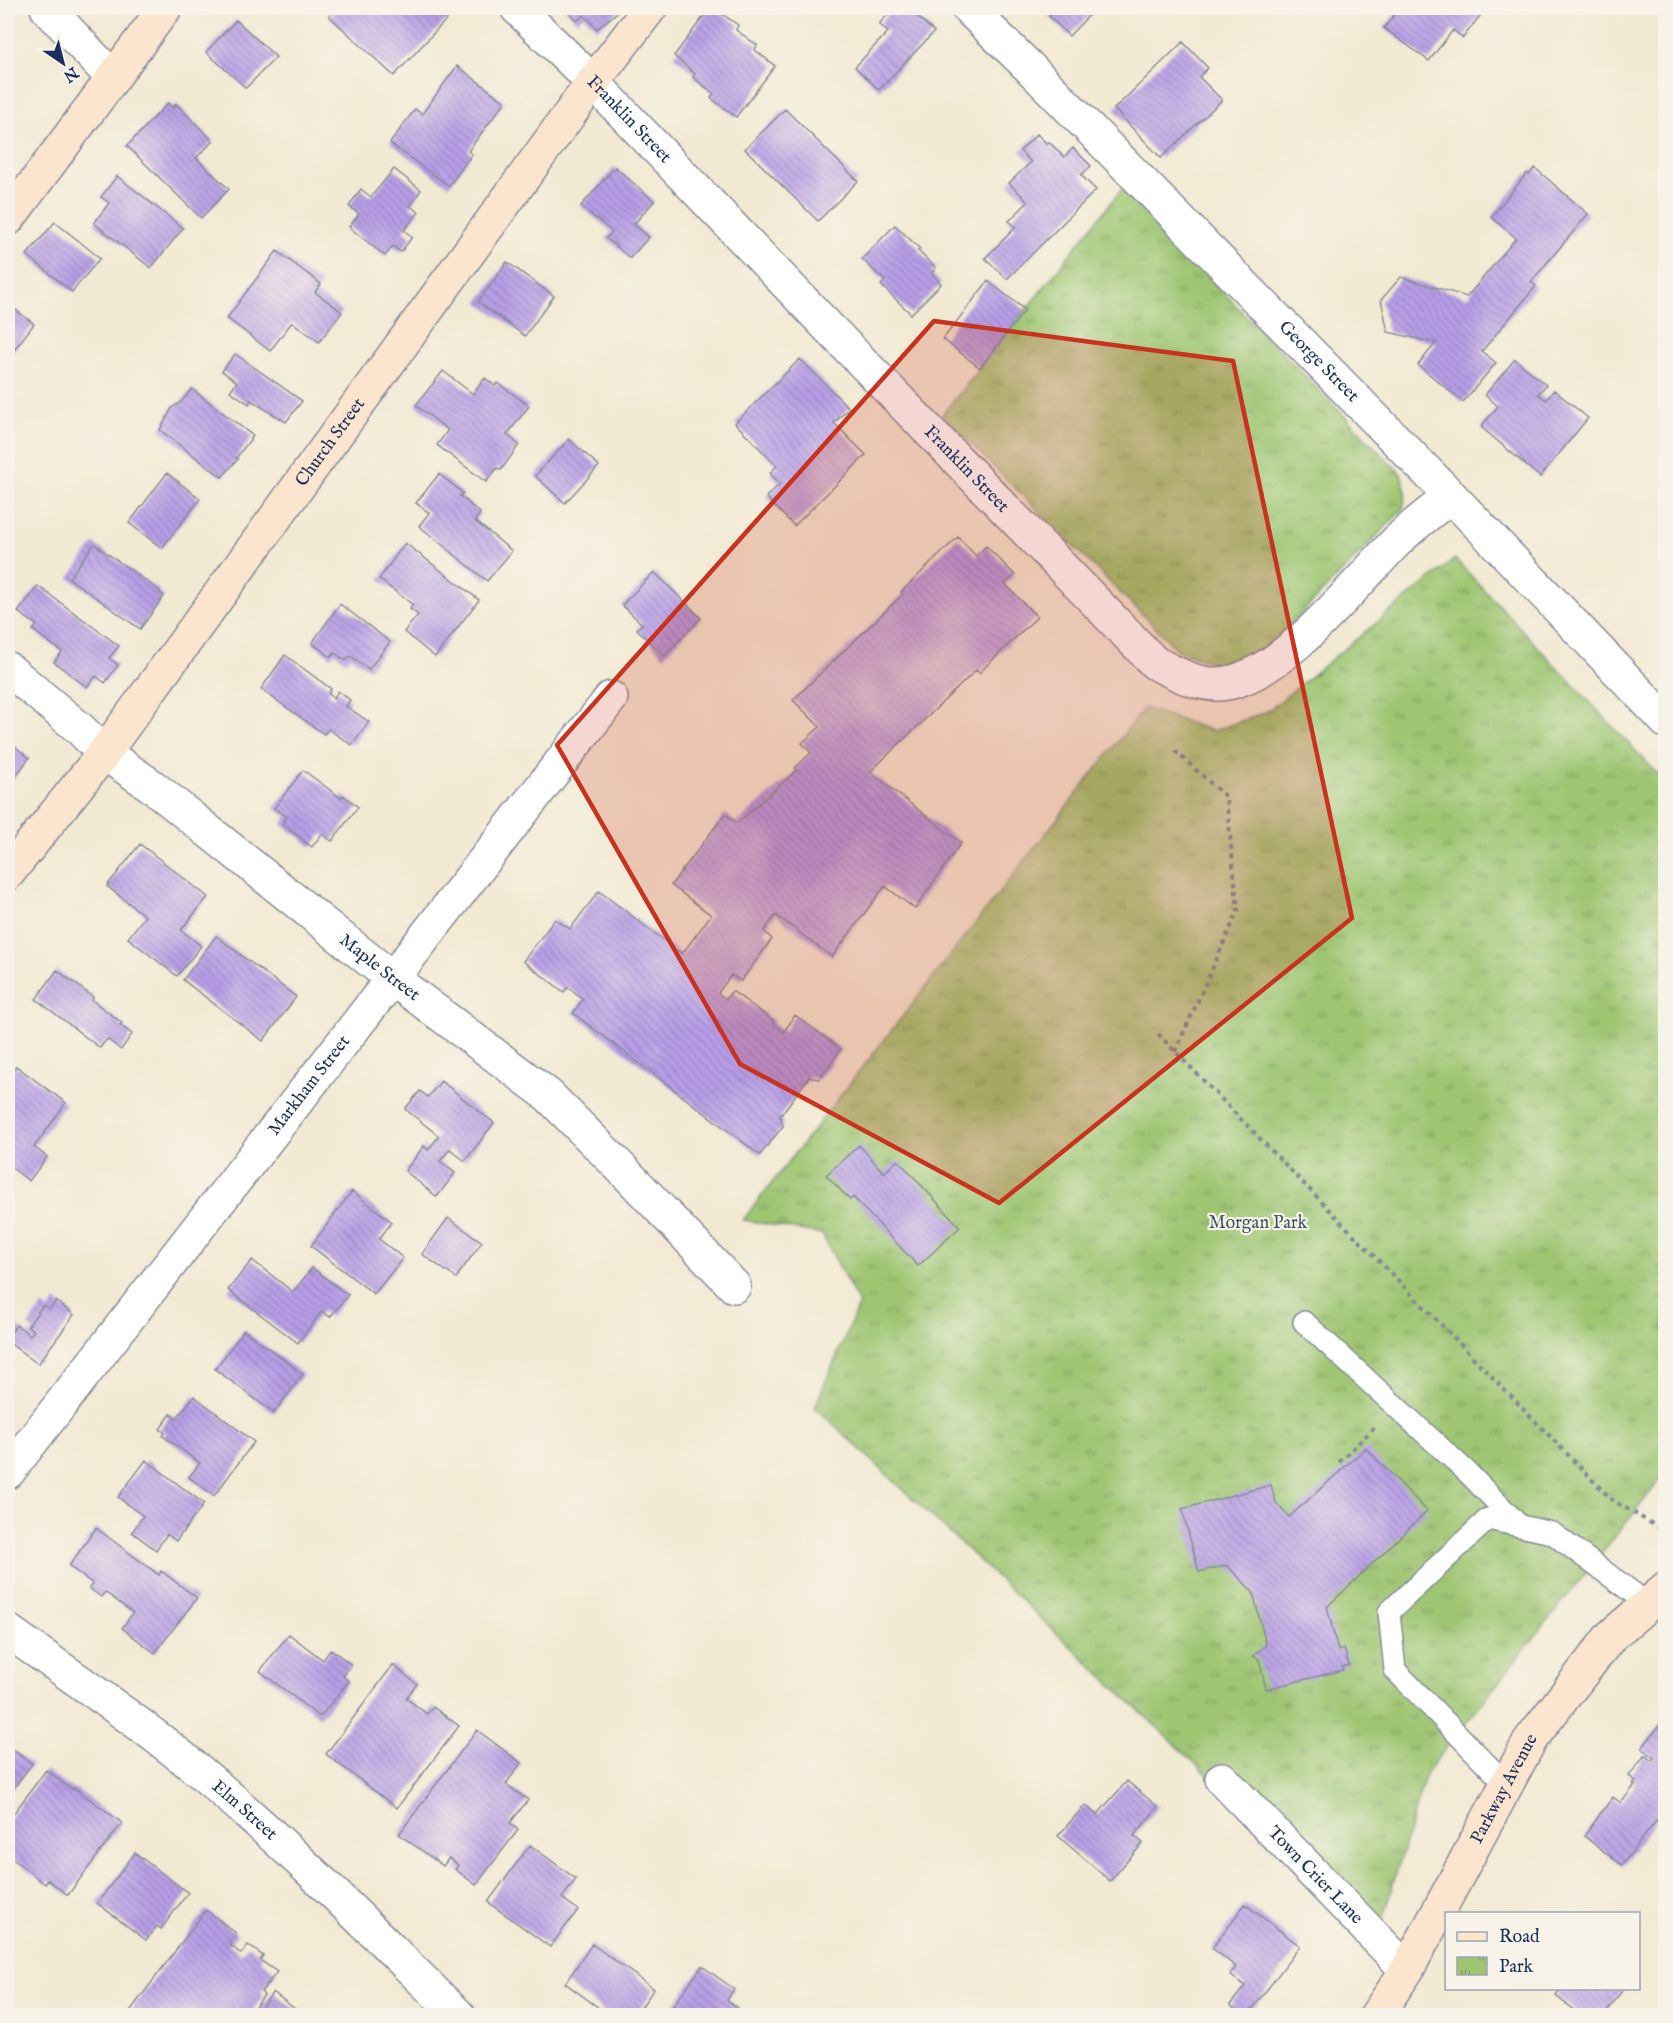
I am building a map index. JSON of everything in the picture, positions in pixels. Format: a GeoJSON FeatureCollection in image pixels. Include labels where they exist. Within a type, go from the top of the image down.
{"type":"FeatureCollection","features":[{"type":"Feature","properties":{"kind":"street"},"geometry":{"type":"LineString","coordinates":[[47,8],[113,78]]}},
{"type":"Feature","properties":{"kind":"street"},"geometry":{"type":"LineString","coordinates":[[8,219],[165,8]]}},
{"type":"Feature","properties":{"kind":"street","name":"Franklin Street"},"geometry":{"type":"LineString","coordinates":[[517,8],[593,82],[1155,663],[1194,682],[1221,684],[1254,674],[1298,644],[1400,538],[1451,496]]}},
{"type":"Feature","properties":{"kind":"street","name":"Church Street"},"geometry":{"type":"LineString","coordinates":[[8,873],[104,753],[593,82],[650,8]]}},
{"type":"Feature","properties":{"kind":"street","name":"George Street"},"geometry":{"type":"LineString","coordinates":[[968,8],[1029,67],[1451,496],[1665,721]]}},
{"type":"Feature","properties":{"kind":"street","name":"Maple Street"},"geometry":{"type":"LineString","coordinates":[[8,669],[79,728],[104,753],[152,786],[393,979],[548,1095],[734,1286]]}},
{"type":"Feature","properties":{"kind":"street","name":"Markham Street"},"geometry":{"type":"LineString","coordinates":[[8,1472],[611,698]]}},
{"type":"Feature","properties":{"kind":"street","name":"Parkway Avenue"},"geometry":{"type":"LineString","coordinates":[[1376,2016],[1407,1970],[1531,1739],[1611,1636],[1657,1596]]}},
{"type":"Feature","properties":{"kind":"street","name":"Elm Street"},"geometry":{"type":"LineString","coordinates":[[8,1631],[218,1786],[300,1860],[459,2016]]}},
{"type":"Feature","properties":{"kind":"street","name":"Town Crier Lane"},"geometry":{"type":"LineString","coordinates":[[1222,1779],[1407,1970]]}},
{"type":"Feature","properties":{"kind":"lane"},"geometry":{"type":"LineString","coordinates":[[1304,1322],[1467,1472],[1520,1526]]}},
{"type":"Feature","properties":{"kind":"lane"},"geometry":{"type":"LineString","coordinates":[[1506,1784],[1395,1670],[1389,1612],[1488,1519],[1552,1533],[1657,1596]]}},
{"type":"Feature","properties":{"kind":"path"},"geometry":{"type":"LineString","coordinates":[[1174,752],[1226,797],[1238,911],[1175,1052]]}},
{"type":"Feature","properties":{"kind":"path"},"geometry":{"type":"LineString","coordinates":[[1158,1034],[1612,1500],[1665,1532]]}},
{"type":"Feature","properties":{"kind":"path"},"geometry":{"type":"LineString","coordinates":[[1339,1462],[1396,1407]]}},
{"type":"Feature","properties":{"kind":"highlighted area"},"geometry":{"type":"Polygon","coordinates":[[[934,321],[1233,361],[1352,918],[999,1203],[740,1064],[557,745],[934,321]]]}},
{"type":"Feature","properties":{"kind":"green space"},"geometry":{"type":"Polygon","coordinates":[[[1122,189],[1401,474],[1406,492],[1403,509],[1264,652],[1216,664],[1178,650],[942,415],[1122,189]]]}},
{"type":"Feature","properties":{"kind":"green space","name":"Morgan Park"},"geometry":{"type":"Polygon","coordinates":[[[1455,559],[1665,782],[1665,1474],[1426,1773],[1378,1934],[815,1407],[859,1304],[822,1234],[743,1220],[1144,708],[1213,731],[1268,711],[1455,559]]]}},
{"type":"Feature","properties":{"kind":"building"},"geometry":{"type":"Polygon","coordinates":[[[337,8],[457,8],[394,76],[329,16],[337,8]]]}},
{"type":"Feature","properties":{"kind":"building"},"geometry":{"type":"Polygon","coordinates":[[[565,8],[622,8],[597,29],[584,15],[577,21],[565,8]]]}},
{"type":"Feature","properties":{"kind":"building"},"geometry":{"type":"Polygon","coordinates":[[[710,8],[738,25],[736,30],[757,45],[755,50],[775,66],[736,117],[711,98],[714,94],[693,77],[695,74],[674,56],[710,8]]]}},
{"type":"Feature","properties":{"kind":"building"},"geometry":{"type":"Polygon","coordinates":[[[894,8],[908,8],[934,32],[879,90],[855,67],[888,32],[879,24],[894,8]]]}},
{"type":"Feature","properties":{"kind":"building"},"geometry":{"type":"Polygon","coordinates":[[[1044,8],[1096,8],[1069,36],[1044,8]]]}},
{"type":"Feature","properties":{"kind":"building"},"geometry":{"type":"Polygon","coordinates":[[[1398,8],[1486,8],[1463,38],[1453,30],[1429,61],[1384,28],[1398,8]]]}},
{"type":"Feature","properties":{"kind":"building"},"geometry":{"type":"Polygon","coordinates":[[[236,20],[276,57],[246,88],[206,52],[236,20]]]}},
{"type":"Feature","properties":{"kind":"building"},"geometry":{"type":"Polygon","coordinates":[[[1183,42],[1208,68],[1199,77],[1222,100],[1161,158],[1114,109],[1183,42]]]}},
{"type":"Feature","properties":{"kind":"building"},"geometry":{"type":"Polygon","coordinates":[[[457,66],[505,102],[468,151],[472,154],[449,186],[390,143],[415,109],[422,114],[457,66]]]}},
{"type":"Feature","properties":{"kind":"building"},"geometry":{"type":"Polygon","coordinates":[[[168,103],[173,108],[176,104],[213,141],[196,158],[229,189],[201,218],[127,146],[168,103]]]}},
{"type":"Feature","properties":{"kind":"building"},"geometry":{"type":"Polygon","coordinates":[[[785,109],[858,181],[818,221],[745,149],[785,109]]]}},
{"type":"Feature","properties":{"kind":"building"},"geometry":{"type":"Polygon","coordinates":[[[1037,134],[1064,157],[1073,148],[1091,166],[1081,175],[1096,190],[1007,279],[985,258],[1016,227],[1009,221],[1028,202],[1009,183],[1031,162],[1020,151],[1037,134]]]}},
{"type":"Feature","properties":{"kind":"building"},"geometry":{"type":"Polygon","coordinates":[[[615,167],[654,201],[634,224],[649,237],[630,258],[606,238],[612,232],[581,206],[615,167]]]}},
{"type":"Feature","properties":{"kind":"building"},"geometry":{"type":"Polygon","coordinates":[[[1535,168],[1588,214],[1531,282],[1536,286],[1482,351],[1496,363],[1463,402],[1418,365],[1436,343],[1388,332],[1381,300],[1401,277],[1467,297],[1516,238],[1491,217],[1527,173],[1529,175],[1535,168]]]}},
{"type":"Feature","properties":{"kind":"building"},"geometry":{"type":"Polygon","coordinates":[[[394,169],[421,190],[410,206],[419,212],[404,230],[412,237],[401,252],[393,246],[385,256],[349,227],[359,214],[349,206],[361,189],[371,197],[394,169]]]}},
{"type":"Feature","properties":{"kind":"building"},"geometry":{"type":"Polygon","coordinates":[[[117,176],[183,228],[151,268],[94,223],[109,203],[101,197],[117,176]]]}},
{"type":"Feature","properties":{"kind":"building"},"geometry":{"type":"Polygon","coordinates":[[[55,222],[100,258],[72,292],[27,255],[55,222]]]}},
{"type":"Feature","properties":{"kind":"building"},"geometry":{"type":"Polygon","coordinates":[[[895,225],[936,268],[931,273],[941,284],[911,314],[881,285],[885,281],[862,259],[895,225]]]}},
{"type":"Feature","properties":{"kind":"building"},"geometry":{"type":"Polygon","coordinates":[[[277,251],[321,284],[315,292],[342,312],[319,342],[292,322],[270,351],[227,318],[277,251]]]}},
{"type":"Feature","properties":{"kind":"building"},"geometry":{"type":"Polygon","coordinates":[[[507,262],[554,296],[525,336],[478,302],[507,262]]]}},
{"type":"Feature","properties":{"kind":"building"},"geometry":{"type":"Polygon","coordinates":[[[988,281],[1025,310],[980,368],[943,339],[988,281]]]}},
{"type":"Feature","properties":{"kind":"building"},"geometry":{"type":"Polygon","coordinates":[[[8,304],[34,324],[8,358],[8,304]]]}},
{"type":"Feature","properties":{"kind":"building"},"geometry":{"type":"Polygon","coordinates":[[[235,354],[302,401],[286,422],[251,400],[249,404],[230,391],[237,382],[222,371],[235,354]]]}},
{"type":"Feature","properties":{"kind":"building"},"geometry":{"type":"Polygon","coordinates":[[[800,359],[849,408],[834,423],[866,455],[794,526],[766,497],[780,484],[770,473],[777,466],[735,423],[800,359]]]}},
{"type":"Feature","properties":{"kind":"building"},"geometry":{"type":"Polygon","coordinates":[[[1515,359],[1546,385],[1538,394],[1546,400],[1554,390],[1588,418],[1540,477],[1481,427],[1498,406],[1485,395],[1515,359]]]}},
{"type":"Feature","properties":{"kind":"building"},"geometry":{"type":"Polygon","coordinates":[[[443,371],[473,394],[485,378],[495,386],[498,383],[529,406],[507,435],[519,445],[501,470],[497,468],[486,482],[437,445],[448,430],[416,405],[443,371]]]}},
{"type":"Feature","properties":{"kind":"building"},"geometry":{"type":"Polygon","coordinates":[[[192,389],[253,436],[236,458],[238,459],[222,477],[160,430],[172,408],[181,402],[192,389]]]}},
{"type":"Feature","properties":{"kind":"building"},"geometry":{"type":"Polygon","coordinates":[[[569,439],[599,466],[565,503],[535,476],[569,439]]]}},
{"type":"Feature","properties":{"kind":"building"},"geometry":{"type":"Polygon","coordinates":[[[167,473],[200,499],[162,548],[129,523],[167,473]]]}},
{"type":"Feature","properties":{"kind":"building"},"geometry":{"type":"Polygon","coordinates":[[[439,474],[463,493],[460,496],[480,513],[475,521],[512,551],[487,581],[419,526],[429,513],[416,503],[439,474]]]}},
{"type":"Feature","properties":{"kind":"building"},"geometry":{"type":"Polygon","coordinates":[[[958,537],[976,556],[986,546],[1015,575],[1005,584],[1037,617],[979,673],[976,670],[870,772],[961,843],[915,909],[885,886],[832,957],[776,915],[764,931],[772,939],[741,981],[731,975],[718,993],[726,999],[732,991],[774,1021],[773,1023],[784,1032],[795,1015],[841,1049],[819,1079],[809,1077],[780,1116],[783,1126],[760,1155],[573,1013],[583,999],[568,987],[564,992],[523,961],[555,919],[570,929],[599,891],[682,954],[711,915],[671,885],[725,814],[737,823],[797,770],[795,768],[811,753],[802,743],[820,727],[793,700],[903,594],[901,592],[958,537]]]}},
{"type":"Feature","properties":{"kind":"building"},"geometry":{"type":"Polygon","coordinates":[[[405,543],[479,600],[435,657],[404,632],[418,615],[410,609],[413,605],[379,579],[405,543]]]}},
{"type":"Feature","properties":{"kind":"building"},"geometry":{"type":"Polygon","coordinates":[[[94,544],[164,596],[140,629],[69,578],[94,544]]]}},
{"type":"Feature","properties":{"kind":"building"},"geometry":{"type":"Polygon","coordinates":[[[654,572],[701,618],[664,656],[637,629],[642,624],[622,605],[654,572]]]}},
{"type":"Feature","properties":{"kind":"building"},"geometry":{"type":"Polygon","coordinates":[[[38,586],[119,646],[109,658],[118,665],[105,683],[96,676],[87,687],[54,662],[62,652],[33,630],[37,625],[18,612],[38,586]]]}},
{"type":"Feature","properties":{"kind":"building"},"geometry":{"type":"Polygon","coordinates":[[[340,604],[390,642],[369,669],[350,656],[346,661],[335,653],[331,657],[312,643],[340,604]]]}},
{"type":"Feature","properties":{"kind":"building"},"geometry":{"type":"Polygon","coordinates":[[[285,655],[331,689],[328,693],[334,698],[338,691],[350,700],[346,706],[369,722],[352,745],[328,729],[324,734],[261,689],[285,655]]]}},
{"type":"Feature","properties":{"kind":"building"},"geometry":{"type":"Polygon","coordinates":[[[8,741],[29,758],[8,787],[8,741]]]}},
{"type":"Feature","properties":{"kind":"building"},"geometry":{"type":"Polygon","coordinates":[[[303,770],[341,798],[343,795],[358,807],[332,841],[322,834],[312,847],[282,824],[287,817],[274,808],[303,770]]]}},
{"type":"Feature","properties":{"kind":"building"},"geometry":{"type":"Polygon","coordinates":[[[140,844],[208,897],[181,930],[201,946],[177,976],[128,938],[145,916],[107,886],[140,844]]]}},
{"type":"Feature","properties":{"kind":"building"},"geometry":{"type":"Polygon","coordinates":[[[216,936],[296,997],[263,1041],[183,980],[216,936]]]}},
{"type":"Feature","properties":{"kind":"building"},"geometry":{"type":"Polygon","coordinates":[[[57,970],[93,997],[92,1000],[122,1023],[120,1025],[132,1034],[121,1050],[107,1039],[100,1048],[36,999],[57,970]]]}},
{"type":"Feature","properties":{"kind":"building"},"geometry":{"type":"Polygon","coordinates":[[[16,1066],[66,1103],[34,1147],[47,1157],[29,1181],[8,1165],[8,1078],[16,1066]]]}},
{"type":"Feature","properties":{"kind":"building"},"geometry":{"type":"Polygon","coordinates":[[[441,1081],[494,1123],[465,1161],[450,1149],[440,1161],[455,1173],[437,1197],[405,1171],[424,1146],[428,1150],[439,1136],[405,1109],[420,1091],[428,1097],[441,1081]]]}},
{"type":"Feature","properties":{"kind":"building"},"geometry":{"type":"Polygon","coordinates":[[[859,1145],[884,1173],[898,1160],[960,1227],[918,1266],[853,1197],[850,1200],[826,1175],[859,1145]]]}},
{"type":"Feature","properties":{"kind":"building"},"geometry":{"type":"Polygon","coordinates":[[[352,1191],[392,1222],[379,1239],[403,1258],[374,1294],[311,1246],[352,1191]]]}},
{"type":"Feature","properties":{"kind":"building"},"geometry":{"type":"Polygon","coordinates":[[[448,1218],[482,1242],[456,1278],[422,1254],[448,1218]]]}},
{"type":"Feature","properties":{"kind":"building"},"geometry":{"type":"Polygon","coordinates":[[[252,1260],[293,1292],[312,1268],[348,1295],[330,1317],[322,1311],[298,1343],[228,1290],[252,1260]]]}},
{"type":"Feature","properties":{"kind":"building"},"geometry":{"type":"Polygon","coordinates":[[[56,1301],[74,1315],[38,1364],[8,1342],[8,1337],[16,1325],[30,1335],[34,1331],[28,1326],[43,1305],[49,1310],[56,1301]]]}},
{"type":"Feature","properties":{"kind":"building"},"geometry":{"type":"Polygon","coordinates":[[[244,1330],[303,1374],[274,1413],[215,1369],[244,1330]]]}},
{"type":"Feature","properties":{"kind":"building"},"geometry":{"type":"Polygon","coordinates":[[[194,1396],[254,1442],[214,1496],[189,1477],[200,1463],[163,1436],[165,1433],[160,1429],[171,1414],[176,1419],[194,1396]]]}},
{"type":"Feature","properties":{"kind":"building"},"geometry":{"type":"Polygon","coordinates":[[[1366,1448],[1427,1511],[1327,1607],[1338,1651],[1344,1649],[1349,1665],[1342,1667],[1343,1670],[1266,1689],[1259,1659],[1253,1656],[1266,1645],[1253,1592],[1227,1565],[1199,1572],[1182,1509],[1271,1485],[1276,1503],[1289,1517],[1366,1448]]]}},
{"type":"Feature","properties":{"kind":"building"},"geometry":{"type":"Polygon","coordinates":[[[146,1460],[204,1504],[176,1541],[167,1534],[156,1550],[132,1532],[143,1516],[118,1497],[146,1460]]]}},
{"type":"Feature","properties":{"kind":"building"},"geometry":{"type":"Polygon","coordinates":[[[96,1528],[159,1575],[161,1571],[197,1598],[155,1653],[122,1628],[133,1613],[105,1592],[101,1597],[89,1588],[93,1584],[69,1566],[96,1528]]]}},
{"type":"Feature","properties":{"kind":"building"},"geometry":{"type":"Polygon","coordinates":[[[289,1634],[323,1660],[331,1649],[351,1665],[343,1676],[349,1681],[320,1717],[260,1671],[289,1634]]]}},
{"type":"Feature","properties":{"kind":"building"},"geometry":{"type":"Polygon","coordinates":[[[393,1665],[417,1684],[406,1698],[427,1714],[433,1707],[459,1726],[397,1808],[326,1754],[393,1665]]]}},
{"type":"Feature","properties":{"kind":"building"},"geometry":{"type":"Polygon","coordinates":[[[1666,1717],[1666,1808],[1622,1865],[1584,1836],[1613,1797],[1621,1803],[1635,1785],[1633,1784],[1636,1781],[1629,1776],[1645,1755],[1652,1761],[1654,1758],[1642,1748],[1666,1717]]]}},
{"type":"Feature","properties":{"kind":"building"},"geometry":{"type":"Polygon","coordinates":[[[477,1730],[521,1763],[506,1784],[528,1800],[510,1823],[518,1830],[476,1885],[455,1869],[458,1865],[449,1858],[443,1866],[399,1834],[477,1730]]]}},
{"type":"Feature","properties":{"kind":"building"},"geometry":{"type":"Polygon","coordinates":[[[8,1748],[32,1764],[8,1795],[8,1748]]]}},
{"type":"Feature","properties":{"kind":"building"},"geometry":{"type":"Polygon","coordinates":[[[46,1770],[73,1790],[75,1788],[122,1823],[68,1895],[48,1880],[45,1884],[8,1855],[8,1821],[46,1770]]]}},
{"type":"Feature","properties":{"kind":"building"},"geometry":{"type":"Polygon","coordinates":[[[1127,1781],[1158,1807],[1134,1836],[1143,1843],[1110,1881],[1058,1836],[1085,1805],[1097,1815],[1127,1781]]]}},
{"type":"Feature","properties":{"kind":"building"},"geometry":{"type":"Polygon","coordinates":[[[530,1845],[576,1879],[562,1898],[578,1910],[550,1947],[488,1902],[530,1845]]]}},
{"type":"Feature","properties":{"kind":"building"},"geometry":{"type":"Polygon","coordinates":[[[135,1853],[188,1893],[161,1929],[157,1926],[146,1940],[97,1903],[135,1853]]]}},
{"type":"Feature","properties":{"kind":"building"},"geometry":{"type":"Polygon","coordinates":[[[1245,1904],[1300,1946],[1247,2016],[1243,2016],[1230,2005],[1245,1986],[1230,1975],[1236,1967],[1212,1948],[1245,1904]]]}},
{"type":"Feature","properties":{"kind":"building"},"geometry":{"type":"Polygon","coordinates":[[[206,1910],[237,1934],[229,1944],[241,1954],[248,1945],[263,1956],[260,1960],[277,1972],[261,1992],[264,1995],[248,2016],[246,2014],[244,2016],[137,2016],[130,2011],[206,1910]]]}},
{"type":"Feature","properties":{"kind":"building"},"geometry":{"type":"Polygon","coordinates":[[[592,1944],[654,1989],[635,2016],[610,2016],[565,1983],[592,1944]]]}},
{"type":"Feature","properties":{"kind":"building"},"geometry":{"type":"Polygon","coordinates":[[[702,1966],[734,1989],[727,2000],[748,2016],[666,2016],[702,1966]]]}},
{"type":"Feature","properties":{"kind":"building"},"geometry":{"type":"Polygon","coordinates":[[[1560,1990],[1623,1990],[1604,2016],[1581,2016],[1556,1996],[1560,1990]]]}},
{"type":"Feature","properties":{"kind":"building"},"geometry":{"type":"Polygon","coordinates":[[[273,1992],[304,2016],[263,2016],[265,2013],[260,2009],[273,1992]]]}}]}
